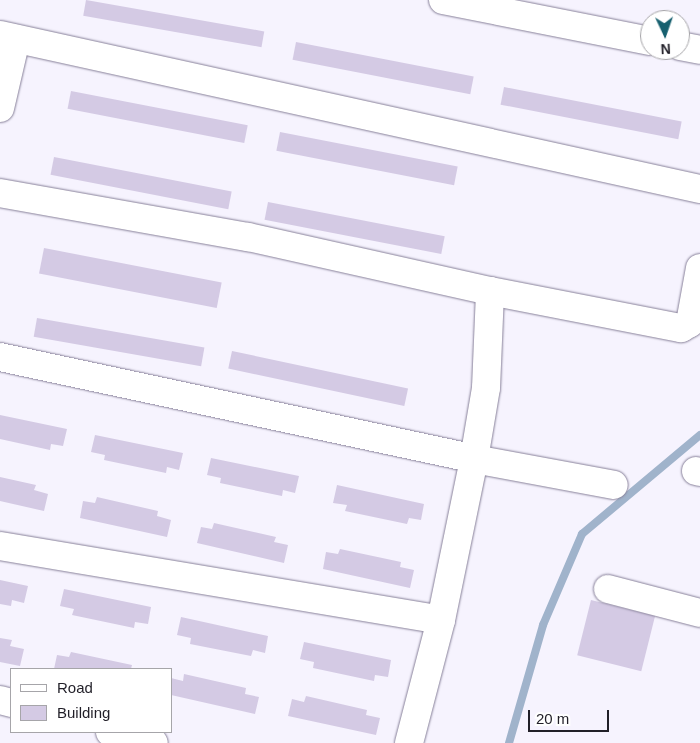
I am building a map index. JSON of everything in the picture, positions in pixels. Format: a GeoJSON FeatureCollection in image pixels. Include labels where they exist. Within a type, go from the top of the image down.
{"type":"FeatureCollection","features":[{"type":"Feature","properties":{"kind":"street"},"geometry":{"type":"LineString","coordinates":[[443,0],[640,38]]}},
{"type":"Feature","properties":{"kind":"street"},"geometry":{"type":"LineString","coordinates":[[0,108],[8,37],[700,189]]}},
{"type":"Feature","properties":{"kind":"street"},"geometry":{"type":"LineString","coordinates":[[0,193],[248,237],[490,291],[682,328],[690,323],[700,268]]}},
{"type":"Feature","properties":{"kind":"street"},"geometry":{"type":"LineString","coordinates":[[409,743],[442,620],[474,459],[486,388],[490,291]]}},
{"type":"Feature","properties":{"kind":"street"},"geometry":{"type":"LineString","coordinates":[[0,357],[474,459],[614,485]]}},
{"type":"Feature","properties":{"kind":"street"},"geometry":{"type":"LineString","coordinates":[[0,546],[442,620]]}},
{"type":"Feature","properties":{"kind":"street"},"geometry":{"type":"LineString","coordinates":[[608,589],[700,613]]}},
{"type":"Feature","properties":{"kind":"street"},"geometry":{"type":"LineString","coordinates":[[114,733],[154,743]]}},
{"type":"Feature","properties":{"kind":"building"},"geometry":{"type":"Polygon","coordinates":[[[86,0],[264,31],[261,47],[83,16],[86,0]]]}},
{"type":"Feature","properties":{"kind":"building"},"geometry":{"type":"Polygon","coordinates":[[[296,42],[474,77],[470,94],[293,60],[296,42]]]}},
{"type":"Feature","properties":{"kind":"building"},"geometry":{"type":"Polygon","coordinates":[[[504,87],[682,122],[678,139],[501,105],[504,87]]]}},
{"type":"Feature","properties":{"kind":"building"},"geometry":{"type":"Polygon","coordinates":[[[71,91],[248,125],[244,143],[68,109],[71,91]]]}},
{"type":"Feature","properties":{"kind":"building"},"geometry":{"type":"Polygon","coordinates":[[[280,132],[458,167],[454,185],[276,151],[280,132]]]}},
{"type":"Feature","properties":{"kind":"building"},"geometry":{"type":"Polygon","coordinates":[[[54,157],[232,192],[228,209],[51,175],[54,157]]]}},
{"type":"Feature","properties":{"kind":"building"},"geometry":{"type":"Polygon","coordinates":[[[268,202],[445,236],[441,254],[265,220],[268,202]]]}},
{"type":"Feature","properties":{"kind":"building"},"geometry":{"type":"Polygon","coordinates":[[[44,248],[222,283],[217,308],[39,274],[44,248]]]}},
{"type":"Feature","properties":{"kind":"building"},"geometry":{"type":"Polygon","coordinates":[[[37,318],[204,348],[201,366],[34,337],[37,318]]]}},
{"type":"Feature","properties":{"kind":"building"},"geometry":{"type":"Polygon","coordinates":[[[232,351],[408,388],[404,406],[228,369],[232,351]]]}},
{"type":"Feature","properties":{"kind":"building"},"geometry":{"type":"Polygon","coordinates":[[[0,415],[67,429],[63,446],[51,444],[50,450],[0,439],[0,415]]]}},
{"type":"Feature","properties":{"kind":"building"},"geometry":{"type":"Polygon","coordinates":[[[95,435],[183,453],[179,470],[167,467],[166,473],[104,460],[105,455],[91,452],[95,435]]]}},
{"type":"Feature","properties":{"kind":"building"},"geometry":{"type":"Polygon","coordinates":[[[211,458],[299,476],[295,493],[283,490],[282,496],[220,483],[221,478],[207,475],[211,458]]]}},
{"type":"Feature","properties":{"kind":"building"},"geometry":{"type":"Polygon","coordinates":[[[0,477],[36,485],[34,490],[48,494],[44,511],[0,501],[0,477]]]}},
{"type":"Feature","properties":{"kind":"building"},"geometry":{"type":"Polygon","coordinates":[[[337,485],[424,504],[421,520],[409,518],[407,524],[345,511],[347,505],[333,503],[337,485]]]}},
{"type":"Feature","properties":{"kind":"building"},"geometry":{"type":"Polygon","coordinates":[[[97,497],[158,511],[157,516],[171,520],[167,537],[80,518],[83,501],[95,503],[97,497]]]}},
{"type":"Feature","properties":{"kind":"building"},"geometry":{"type":"Polygon","coordinates":[[[214,523],[276,537],[274,542],[288,545],[284,563],[197,543],[201,527],[212,529],[214,523]]]}},
{"type":"Feature","properties":{"kind":"building"},"geometry":{"type":"Polygon","coordinates":[[[340,549],[401,562],[400,567],[414,570],[410,588],[323,569],[326,552],[338,554],[340,549]]]}},
{"type":"Feature","properties":{"kind":"building"},"geometry":{"type":"Polygon","coordinates":[[[0,580],[28,586],[24,603],[12,600],[11,606],[0,604],[0,580]]]}},
{"type":"Feature","properties":{"kind":"building"},"geometry":{"type":"Polygon","coordinates":[[[64,589],[151,607],[148,624],[135,622],[134,628],[72,615],[74,609],[60,606],[64,589]]]}},
{"type":"Feature","properties":{"kind":"building"},"geometry":{"type":"Polygon","coordinates":[[[591,600],[655,616],[641,671],[577,655],[591,600]]]}},
{"type":"Feature","properties":{"kind":"building"},"geometry":{"type":"Polygon","coordinates":[[[181,617],[268,636],[265,653],[253,650],[251,656],[190,644],[191,638],[177,635],[181,617]]]}},
{"type":"Feature","properties":{"kind":"building"},"geometry":{"type":"Polygon","coordinates":[[[0,638],[12,640],[10,646],[24,649],[20,666],[0,662],[0,638]]]}},
{"type":"Feature","properties":{"kind":"building"},"geometry":{"type":"Polygon","coordinates":[[[304,642],[391,660],[388,677],[375,675],[374,681],[313,668],[314,662],[300,659],[304,642]]]}},
{"type":"Feature","properties":{"kind":"building"},"geometry":{"type":"Polygon","coordinates":[[[71,652],[132,665],[131,668],[54,668],[57,655],[69,657],[71,652]]]}},
{"type":"Feature","properties":{"kind":"building"},"geometry":{"type":"Polygon","coordinates":[[[184,674],[246,688],[245,694],[259,697],[255,714],[172,695],[172,678],[183,681],[184,674]]]}},
{"type":"Feature","properties":{"kind":"building"},"geometry":{"type":"Polygon","coordinates":[[[306,696],[367,710],[366,715],[380,718],[376,735],[288,716],[292,699],[304,702],[306,696]]]}},
{"type":"Feature","properties":{"kind":"waterway"},"geometry":{"type":"LineString","coordinates":[[509,743],[543,625],[582,534],[700,435]]}}]}
